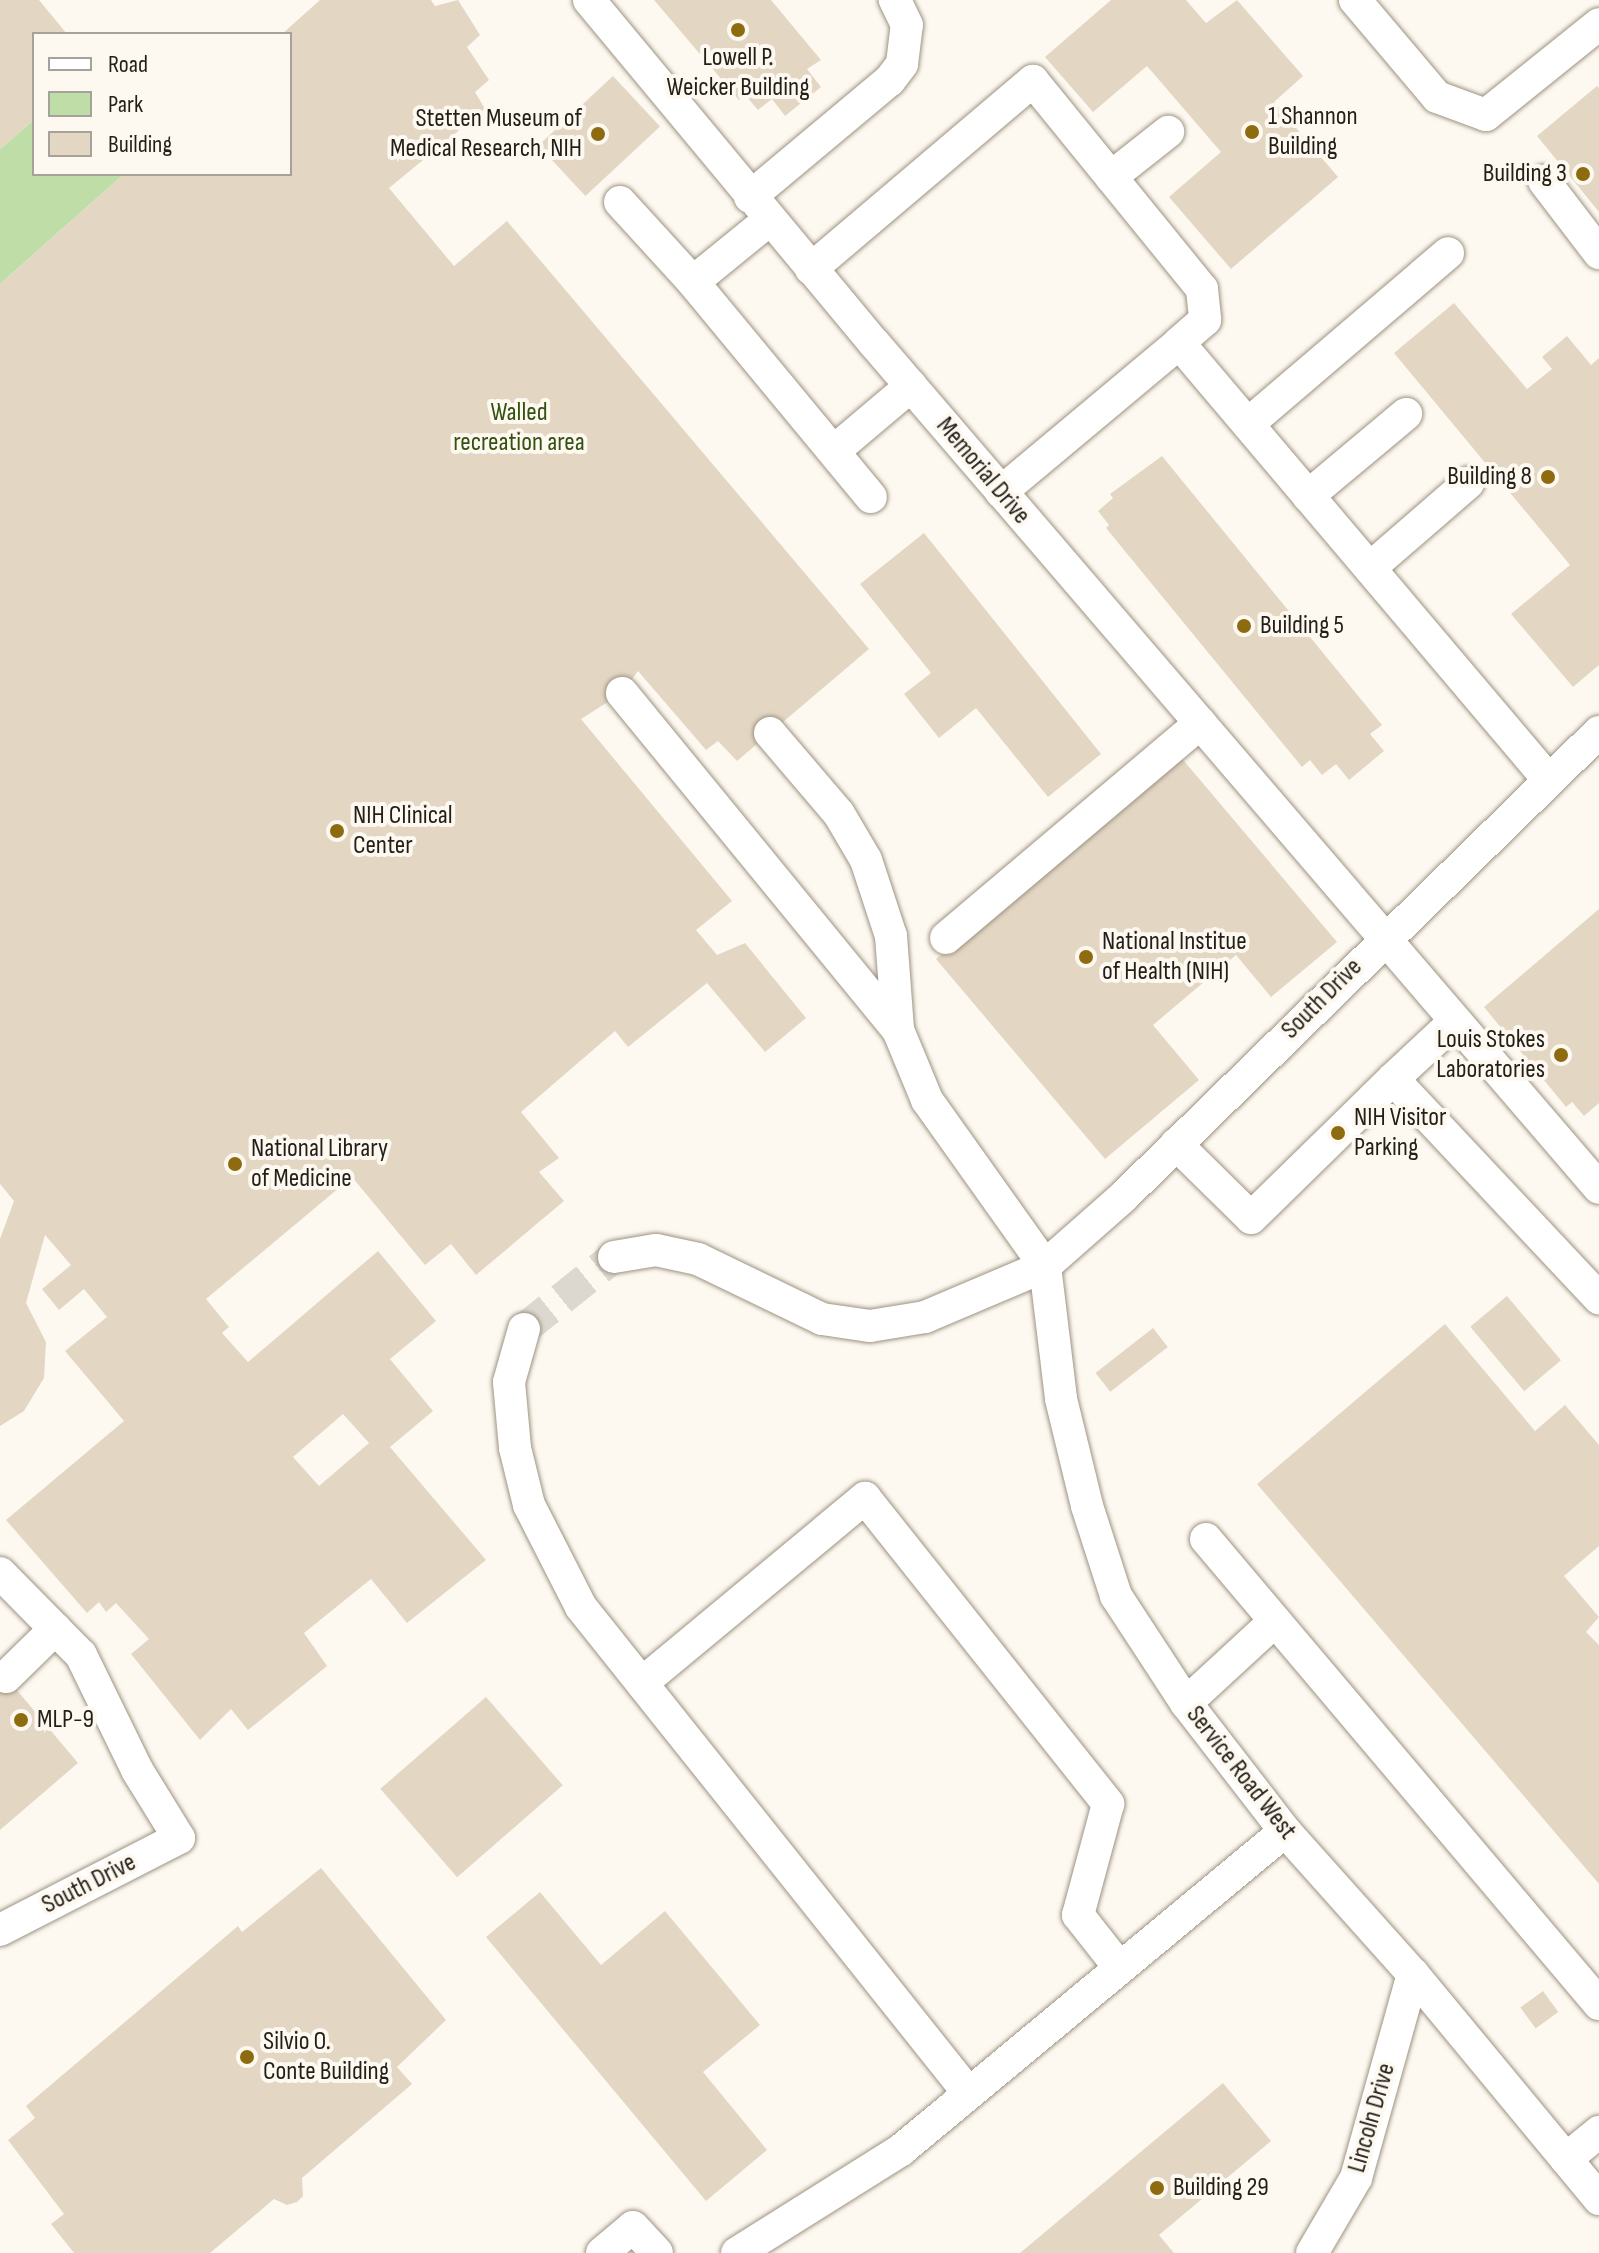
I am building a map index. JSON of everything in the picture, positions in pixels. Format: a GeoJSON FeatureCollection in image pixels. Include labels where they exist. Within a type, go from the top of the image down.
{"type":"FeatureCollection","features":[{"type":"Feature","properties":{"kind":"street","name":"Memorial Drive"},"geometry":{"type":"LineString","coordinates":[[589,0],[811,269],[1453,1023],[1599,1188]]}},
{"type":"Feature","properties":{"kind":"street"},"geometry":{"type":"LineString","coordinates":[[693,282],[760,208],[902,64],[907,25],[895,0]]}},
{"type":"Feature","properties":{"kind":"street"},"geometry":{"type":"LineString","coordinates":[[1355,0],[1437,97],[1486,115],[1599,24]]}},
{"type":"Feature","properties":{"kind":"street"},"geometry":{"type":"LineString","coordinates":[[811,269],[1033,81],[1202,289],[1205,320],[1001,492]]}},
{"type":"Feature","properties":{"kind":"street"},"geometry":{"type":"LineString","coordinates":[[1111,177],[1168,132]]}},
{"type":"Feature","properties":{"kind":"street"},"geometry":{"type":"LineString","coordinates":[[1544,181],[1599,253]]}},
{"type":"Feature","properties":{"kind":"street"},"geometry":{"type":"LineString","coordinates":[[620,202],[693,282],[871,497]]}},
{"type":"Feature","properties":{"kind":"street"},"geometry":{"type":"LineString","coordinates":[[1248,424],[1448,253]]}},
{"type":"Feature","properties":{"kind":"street"},"geometry":{"type":"LineString","coordinates":[[1179,343],[1548,779]]}},
{"type":"Feature","properties":{"kind":"street"},"geometry":{"type":"LineString","coordinates":[[834,451],[911,386]]}},
{"type":"Feature","properties":{"kind":"street"},"geometry":{"type":"LineString","coordinates":[[1308,496],[1406,414]]}},
{"type":"Feature","properties":{"kind":"street"},"geometry":{"type":"LineString","coordinates":[[1370,568],[1468,483]]}},
{"type":"Feature","properties":{"kind":"street"},"geometry":{"type":"LineString","coordinates":[[622,693],[898,1030],[927,1100],[1045,1266]]}},
{"type":"Feature","properties":{"kind":"street"},"geometry":{"type":"LineString","coordinates":[[946,938],[1200,723]]}},
{"type":"Feature","properties":{"kind":"street","name":"South Drive"},"geometry":{"type":"LineString","coordinates":[[614,1257],[656,1250],[698,1259],[822,1319],[870,1326],[925,1317],[1045,1266],[1176,1144],[1383,938],[1599,732]]}},
{"type":"Feature","properties":{"kind":"street"},"geometry":{"type":"LineString","coordinates":[[770,733],[839,814],[866,860],[891,936],[898,1030]]}},
{"type":"Feature","properties":{"kind":"street"},"geometry":{"type":"LineString","coordinates":[[1176,1144],[1251,1218],[1453,1023]]}},
{"type":"Feature","properties":{"kind":"street"},"geometry":{"type":"LineString","coordinates":[[1393,1079],[1599,1298]]}},
{"type":"Feature","properties":{"kind":"street","name":"Service Road West"},"geometry":{"type":"LineString","coordinates":[[1045,1266],[1061,1399],[1087,1506],[1116,1596],[1186,1703],[1285,1831],[1413,1974],[1599,2199]]}},
{"type":"Feature","properties":{"kind":"street"},"geometry":{"type":"LineString","coordinates":[[524,1329],[509,1382],[515,1448],[529,1505],[581,1607],[967,2091]]}},
{"type":"Feature","properties":{"kind":"street"},"geometry":{"type":"LineString","coordinates":[[642,1683],[865,1498],[1108,1804],[1078,1915],[1119,1967]]}},
{"type":"Feature","properties":{"kind":"street"},"geometry":{"type":"LineString","coordinates":[[1206,1539],[1599,2004]]}},
{"type":"Feature","properties":{"kind":"street"},"geometry":{"type":"LineString","coordinates":[[6,1589],[55,1629],[6,1677]]}},
{"type":"Feature","properties":{"kind":"street"},"geometry":{"type":"LineString","coordinates":[[1186,1703],[1275,1621]]}},
{"type":"Feature","properties":{"kind":"street","name":"South Drive"},"geometry":{"type":"LineString","coordinates":[[0,1930],[179,1838],[137,1770],[81,1655],[55,1629]]}},
{"type":"Feature","properties":{"kind":"street"},"geometry":{"type":"LineString","coordinates":[[737,2253],[901,2150],[967,2091],[1285,1831]]}},
{"type":"Feature","properties":{"kind":"street","name":"Lincoln Drive"},"geometry":{"type":"LineString","coordinates":[[1312,2253],[1356,2178],[1413,1974]]}},
{"type":"Feature","properties":{"kind":"street"},"geometry":{"type":"LineString","coordinates":[[1566,2159],[1599,2132]]}},
{"type":"Feature","properties":{"kind":"street"},"geometry":{"type":"LineString","coordinates":[[602,2253],[633,2227],[657,2253]]}},
{"type":"Feature","properties":{"kind":"green space"},"geometry":{"type":"Polygon","coordinates":[[[32,122],[32,176],[122,176],[0,284],[0,149],[32,122]]]}},
{"type":"Feature","properties":{"kind":"building"},"geometry":{"type":"Polygon","coordinates":[[[0,0],[39,0],[65,32],[32,32],[32,122],[0,149],[0,0]]]}},
{"type":"Feature","properties":{"kind":"building","name":"NIH Clinical Center"},"geometry":{"type":"Polygon","coordinates":[[[320,0],[431,0],[435,6],[458,0],[480,35],[467,47],[489,80],[475,92],[485,109],[389,188],[454,266],[507,221],[869,649],[737,761],[718,741],[706,750],[638,671],[622,693],[581,719],[732,901],[696,930],[717,955],[745,943],[806,1018],[765,1052],[707,983],[628,1047],[615,1031],[521,1112],[559,1158],[539,1172],[564,1201],[476,1275],[451,1244],[425,1265],[352,1177],[206,1299],[229,1327],[222,1333],[248,1362],[378,1251],[436,1321],[390,1359],[433,1411],[390,1447],[486,1560],[407,1623],[371,1579],[304,1633],[327,1666],[248,1730],[231,1709],[200,1740],[131,1654],[149,1639],[116,1603],[106,1612],[99,1602],[87,1613],[6,1520],[124,1421],[65,1351],[107,1317],[84,1289],[59,1310],[42,1289],[71,1265],[45,1235],[26,1303],[46,1342],[44,1378],[24,1411],[0,1426],[0,1239],[14,1201],[0,1184],[0,284],[122,176],[292,176],[292,32],[284,32],[320,0]],[[343,1414],[293,1457],[319,1486],[369,1443],[343,1414]]]}},
{"type":"Feature","properties":{"kind":"building","name":"Lowell P. Weicker Building"},"geometry":{"type":"Polygon","coordinates":[[[654,0],[771,0],[821,60],[807,69],[821,87],[785,116],[772,99],[758,110],[745,95],[739,100],[654,0]]]}},
{"type":"Feature","properties":{"kind":"building","name":"1 Shannon Building"},"geometry":{"type":"Polygon","coordinates":[[[1111,0],[1186,0],[1206,23],[1237,0],[1303,76],[1274,102],[1338,177],[1231,269],[1169,197],[1221,152],[1147,66],[1093,112],[1045,57],[1111,0]]]}},
{"type":"Feature","properties":{"kind":"building","name":"Stetten Museum of Medical Research, NIH"},"geometry":{"type":"Polygon","coordinates":[[[613,76],[660,126],[585,196],[538,146],[613,76]]]}},
{"type":"Feature","properties":{"kind":"building","name":"Building 3"},"geometry":{"type":"Polygon","coordinates":[[[1597,86],[1599,88],[1599,212],[1537,136],[1597,86]]]}},
{"type":"Feature","properties":{"kind":"building","name":"Building 8"},"geometry":{"type":"Polygon","coordinates":[[[1454,303],[1527,389],[1552,369],[1542,357],[1567,336],[1591,365],[1599,358],[1599,665],[1573,687],[1511,614],[1570,565],[1394,353],[1454,303]]]}},
{"type":"Feature","properties":{"kind":"building","name":"Building 5"},"geometry":{"type":"Polygon","coordinates":[[[1162,456],[1382,725],[1370,734],[1384,751],[1349,780],[1336,764],[1322,775],[1310,760],[1302,767],[1106,528],[1109,525],[1098,511],[1113,498],[1110,494],[1162,456]]]}},
{"type":"Feature","properties":{"kind":"building"},"geometry":{"type":"Polygon","coordinates":[[[924,533],[1101,754],[1048,797],[976,708],[939,738],[904,694],[931,673],[860,584],[924,533]]]}},
{"type":"Feature","properties":{"kind":"building","name":"National Institue of Health (NIH)"},"geometry":{"type":"Polygon","coordinates":[[[1179,755],[1337,942],[1271,997],[1236,955],[1153,1025],[1199,1080],[1105,1159],[936,959],[1179,755]]]}},
{"type":"Feature","properties":{"kind":"building","name":"Louis Stokes Laboratories"},"geometry":{"type":"Polygon","coordinates":[[[1599,909],[1599,1103],[1584,1116],[1572,1102],[1566,1107],[1484,1007],[1599,909]]]}},
{"type":"Feature","properties":{"kind":"building"},"geometry":{"type":"Polygon","coordinates":[[[1507,1296],[1561,1360],[1524,1391],[1470,1327],[1507,1296]]]}},
{"type":"Feature","properties":{"kind":"building"},"geometry":{"type":"Polygon","coordinates":[[[1445,1324],[1535,1431],[1565,1405],[1599,1445],[1599,1546],[1564,1576],[1599,1617],[1586,1632],[1599,1645],[1599,1884],[1257,1484],[1445,1324]]]}},
{"type":"Feature","properties":{"kind":"building"},"geometry":{"type":"Polygon","coordinates":[[[1153,1328],[1168,1347],[1110,1392],[1095,1373],[1153,1328]]]}},
{"type":"Feature","properties":{"kind":"building","name":"MLP-9"},"geometry":{"type":"Polygon","coordinates":[[[0,1670],[78,1763],[0,1830],[0,1670]]]}},
{"type":"Feature","properties":{"kind":"building"},"geometry":{"type":"Polygon","coordinates":[[[486,1697],[563,1785],[457,1877],[380,1789],[486,1697]]]}},
{"type":"Feature","properties":{"kind":"building","name":"Silvio O. Conte Building"},"geometry":{"type":"Polygon","coordinates":[[[321,1868],[446,2020],[397,2067],[412,2084],[302,2178],[303,2196],[297,2202],[287,2205],[274,2199],[210,2253],[74,2253],[51,2224],[64,2214],[8,2140],[35,2118],[26,2106],[238,1926],[242,1932],[321,1868]]]}},
{"type":"Feature","properties":{"kind":"building"},"geometry":{"type":"Polygon","coordinates":[[[540,1892],[601,1965],[665,1911],[760,2025],[703,2072],[767,2150],[706,2201],[486,1937],[540,1892]]]}},
{"type":"Feature","properties":{"kind":"building"},"geometry":{"type":"Polygon","coordinates":[[[1543,1991],[1558,2012],[1536,2028],[1520,2007],[1543,1991]]]}},
{"type":"Feature","properties":{"kind":"building","name":"Building 29"},"geometry":{"type":"Polygon","coordinates":[[[1223,2083],[1271,2141],[1159,2235],[1174,2253],[1020,2253],[1223,2083]]]}},
{"type":"Feature","properties":{"kind":"tunnel"},"geometry":{"type":"LineString","coordinates":[[524,1329],[614,1257]]}},
{"type":"Feature","properties":{"kind":"place","name":"Lowell P. Weicker Building"},"geometry":{"type":"Point","coordinates":[738,30]}},
{"type":"Feature","properties":{"kind":"place","name":"1 Shannon Building"},"geometry":{"type":"Point","coordinates":[1252,132]}},
{"type":"Feature","properties":{"kind":"place","name":"Stetten Museum of Medical Research, NIH"},"geometry":{"type":"Point","coordinates":[598,134]}},
{"type":"Feature","properties":{"kind":"place","name":"Building 3"},"geometry":{"type":"Point","coordinates":[1583,174]}},
{"type":"Feature","properties":{"kind":"place","name":"Building 8"},"geometry":{"type":"Point","coordinates":[1548,477]}},
{"type":"Feature","properties":{"kind":"place","name":"Building 5"},"geometry":{"type":"Point","coordinates":[1244,626]}},
{"type":"Feature","properties":{"kind":"place","name":"NIH Clinical Center"},"geometry":{"type":"Point","coordinates":[337,831]}},
{"type":"Feature","properties":{"kind":"place","name":"National Institue of Health (NIH)"},"geometry":{"type":"Point","coordinates":[1086,957]}},
{"type":"Feature","properties":{"kind":"place","name":"Louis Stokes Laboratories"},"geometry":{"type":"Point","coordinates":[1561,1055]}},
{"type":"Feature","properties":{"kind":"place","name":"NIH Visitor Parking"},"geometry":{"type":"Point","coordinates":[1338,1133]}},
{"type":"Feature","properties":{"kind":"place","name":"National Library of Medicine"},"geometry":{"type":"Point","coordinates":[235,1164]}},
{"type":"Feature","properties":{"kind":"place","name":"MLP-9"},"geometry":{"type":"Point","coordinates":[21,1720]}},
{"type":"Feature","properties":{"kind":"place","name":"Silvio O. Conte Building"},"geometry":{"type":"Point","coordinates":[247,2057]}},
{"type":"Feature","properties":{"kind":"place","name":"Building 29"},"geometry":{"type":"Point","coordinates":[1157,2188]}},
{"type":"Feature","properties":{"kind":"park label","name":"Walled recreation area"},"geometry":{"type":"Point","coordinates":[519,428]}}]}
